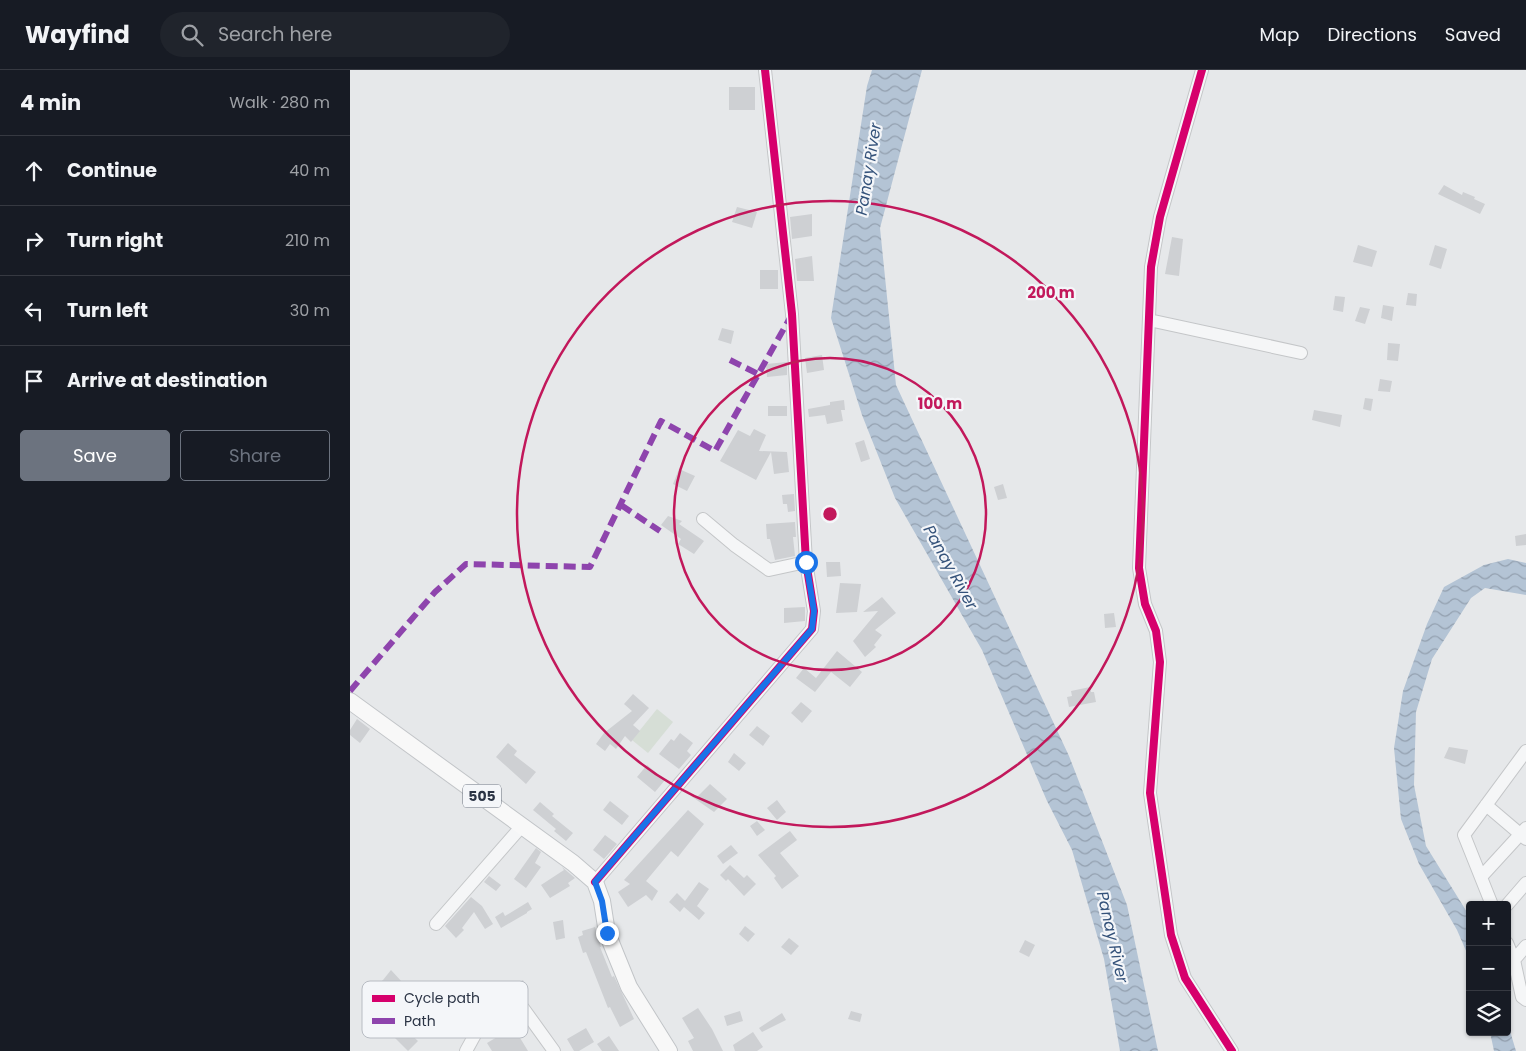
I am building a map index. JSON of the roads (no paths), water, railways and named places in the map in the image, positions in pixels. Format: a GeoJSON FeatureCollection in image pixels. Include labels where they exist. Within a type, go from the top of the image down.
{"type":"FeatureCollection","features":[{"type":"Feature","properties":{"kind":"main road","name":"505"},"geometry":{"type":"LineString","coordinates":[[350,701],[573,863],[595,882],[602,901],[607,933],[629,987],[669,1051]]}},
{"type":"Feature","properties":{"kind":"street"},"geometry":{"type":"LineString","coordinates":[[595,882],[812,629],[814,611],[806,562],[792,314],[765,70]]}},
{"type":"Feature","properties":{"kind":"street"},"geometry":{"type":"LineString","coordinates":[[1202,70],[1160,217],[1151,267],[1139,568],[1145,604],[1156,631],[1160,662],[1150,793],[1171,935],[1185,978],[1232,1051]]}},
{"type":"Feature","properties":{"kind":"street"},"geometry":{"type":"LineString","coordinates":[[1149,320],[1301,353]]}},
{"type":"Feature","properties":{"kind":"street"},"geometry":{"type":"LineString","coordinates":[[703,519],[734,546],[769,570],[806,562]]}},
{"type":"Feature","properties":{"kind":"street"},"geometry":{"type":"LineString","coordinates":[[1490,901],[1464,835],[1526,751]]}},
{"type":"Feature","properties":{"kind":"street"},"geometry":{"type":"LineString","coordinates":[[1481,877],[1524,834],[1486,805]]}},
{"type":"Feature","properties":{"kind":"street"},"geometry":{"type":"LineString","coordinates":[[436,924],[522,826]]}},
{"type":"Feature","properties":{"kind":"street"},"geometry":{"type":"LineString","coordinates":[[1510,901],[1526,883]]}},
{"type":"Feature","properties":{"kind":"street"},"geometry":{"type":"LineString","coordinates":[[1508,946],[1514,960],[1522,997],[1526,1000]]}},
{"type":"Feature","properties":{"kind":"street"},"geometry":{"type":"LineString","coordinates":[[1514,960],[1526,946]]}},
{"type":"Feature","properties":{"kind":"street"},"geometry":{"type":"LineString","coordinates":[[528,1015],[554,1051]]}},
{"type":"Feature","properties":{"kind":"street"},"geometry":{"type":"LineString","coordinates":[[466,1051],[473,1038]]}},
{"type":"Feature","properties":{"kind":"water","name":"Panay River"},"geometry":{"type":"Polygon","coordinates":[[[872,70],[922,70],[880,228],[896,385],[1069,756],[1127,905],[1158,1051],[1120,1051],[1104,959],[1072,850],[1047,801],[982,650],[895,498],[862,415],[831,318],[867,86],[872,70]]]}},
{"type":"Feature","properties":{"kind":"water"},"geometry":{"type":"Polygon","coordinates":[[[1508,559],[1526,563],[1526,595],[1485,588],[1471,598],[1432,659],[1416,712],[1414,785],[1426,846],[1466,911],[1466,951],[1457,930],[1419,864],[1401,819],[1394,748],[1403,691],[1427,624],[1444,587],[1484,565],[1508,559]]]}},
{"type":"Feature","properties":{"kind":"water"},"geometry":{"type":"Polygon","coordinates":[[[1511,1034],[1516,1051],[1494,1051],[1491,1036],[1511,1036],[1511,1034]]]}}]}
